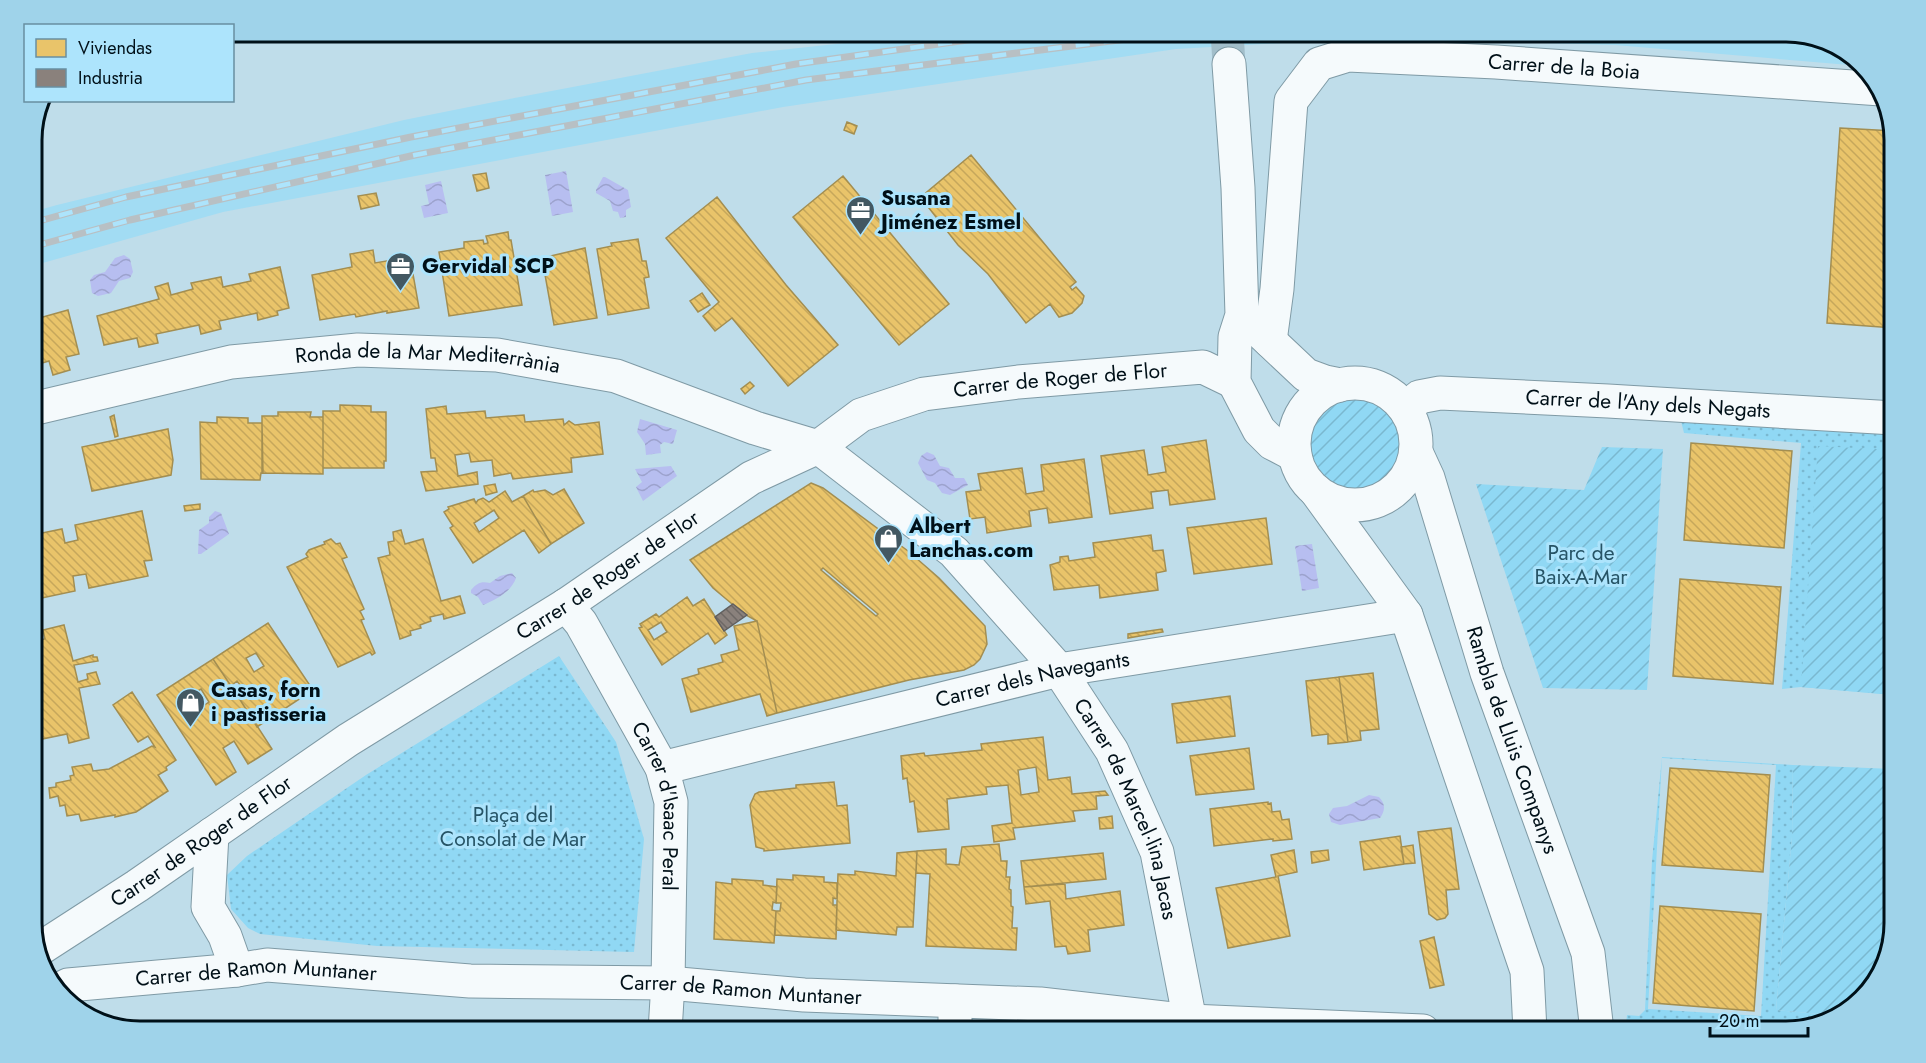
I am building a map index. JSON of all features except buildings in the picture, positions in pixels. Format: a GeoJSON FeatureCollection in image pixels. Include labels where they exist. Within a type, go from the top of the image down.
{"type":"FeatureCollection","features":[{"type":"Feature","properties":{"kind":"street","name":"Carrer de la Boia"},"geometry":{"type":"LineString","coordinates":[[1270,341],[1277,290],[1291,100],[1318,63],[1348,55],[1394,57],[1869,88]]}},
{"type":"Feature","properties":{"kind":"street"},"geometry":{"type":"LineString","coordinates":[[1229,64],[1238,188],[1242,315],[1236,337],[1234,382],[1259,430],[1272,443],[1295,455]]}},
{"type":"Feature","properties":{"kind":"street"},"geometry":{"type":"LineString","coordinates":[[1242,315],[1306,375],[1340,385]]}},
{"type":"Feature","properties":{"kind":"street","name":"Ronda de la Mar Mediterrània"},"geometry":{"type":"LineString","coordinates":[[42,407],[231,362],[358,350],[496,355],[616,376],[755,428],[818,447]]}},
{"type":"Feature","properties":{"kind":"street","name":"Carrer de Roger de Flor"},"geometry":{"type":"LineString","coordinates":[[45,946],[137,886],[348,740],[566,605],[751,478],[818,447],[861,415],[924,394],[1018,382],[1203,367],[1234,382]]}},
{"type":"Feature","properties":{"kind":"street"},"geometry":{"type":"LineString","coordinates":[[1316,491],[1332,501],[1350,505],[1369,504],[1386,497],[1401,485],[1411,470],[1416,452],[1416,437],[1413,423],[1406,410],[1396,399],[1377,387],[1355,383],[1340,385],[1320,394],[1304,411],[1295,432],[1295,455],[1299,468],[1406,615],[1527,971],[1529,1021]]}},
{"type":"Feature","properties":{"kind":"street","name":"Carrer de l'Any dels Negats"},"geometry":{"type":"LineString","coordinates":[[1406,410],[1419,396],[1440,393],[1884,417]]}},
{"type":"Feature","properties":{"kind":"street","name":"Carrer de Marcel·lina Jacas"},"geometry":{"type":"LineString","coordinates":[[818,447],[954,552],[1059,670],[1112,751],[1157,852],[1189,1021]]}},
{"type":"Feature","properties":{"kind":"street","name":"Rambla de Lluis Companys"},"geometry":{"type":"LineString","coordinates":[[1416,452],[1428,478],[1487,673],[1588,953],[1595,1021]]}},
{"type":"Feature","properties":{"kind":"street","name":"Carrer d'Isaac Peral"},"geometry":{"type":"LineString","coordinates":[[566,605],[590,639],[662,768],[671,802],[666,1021]]}},
{"type":"Feature","properties":{"kind":"street","name":"Carrer dels Navegants"},"geometry":{"type":"LineString","coordinates":[[662,768],[1059,670],[1406,615]]}},
{"type":"Feature","properties":{"kind":"street"},"geometry":{"type":"LineString","coordinates":[[212,834],[208,907],[225,936],[237,970]]}},
{"type":"Feature","properties":{"kind":"street","name":"Carrer de Ramon Muntaner"},"geometry":{"type":"LineString","coordinates":[[65,986],[237,970],[267,965],[470,981],[668,983],[804,994],[955,1016],[1040,1004],[1151,1021]]}},
{"type":"Feature","properties":{"kind":"shaded area"},"geometry":{"type":"Polygon","coordinates":[[[854,42],[1299,42],[1176,49],[783,107],[223,212],[42,263],[42,209],[404,120],[752,53],[854,42]]]}},
{"type":"Feature","properties":{"kind":"shaded area"},"geometry":{"type":"Polygon","coordinates":[[[1510,42],[1786,42],[1824,49],[1849,65],[1615,45],[1510,42]]]}},
{"type":"Feature","properties":{"kind":"green space"},"geometry":{"type":"Polygon","coordinates":[[[1355,396],[1374,400],[1391,411],[1402,428],[1406,447],[1402,466],[1391,483],[1374,494],[1355,498],[1336,494],[1319,483],[1308,466],[1304,447],[1308,428],[1319,411],[1336,400],[1355,396]]]}},
{"type":"Feature","properties":{"kind":"green space"},"geometry":{"type":"Polygon","coordinates":[[[1681,421],[1884,431],[1884,694],[1801,687],[1782,689],[1801,443],[1684,433],[1681,421]]]}},
{"type":"Feature","properties":{"kind":"green space"},"geometry":{"type":"Polygon","coordinates":[[[1818,446],[1884,449],[1884,694],[1801,687],[1818,446]]]}},
{"type":"Feature","properties":{"kind":"green space","name":"Parc de Baix-A-Mar"},"geometry":{"type":"Polygon","coordinates":[[[1602,447],[1663,449],[1647,690],[1543,688],[1476,484],[1584,490],[1602,447]]]}},
{"type":"Feature","properties":{"kind":"green space","name":"Plaça del Consolat de Mar"},"geometry":{"type":"Polygon","coordinates":[[[559,656],[616,742],[644,839],[634,952],[377,946],[260,934],[248,928],[231,909],[227,875],[247,856],[366,775],[559,656]]]}},
{"type":"Feature","properties":{"kind":"green space","name":"Parc de Baix-A-Mar"},"geometry":{"type":"Polygon","coordinates":[[[1662,757],[1793,765],[1792,837],[1776,1010],[1823,1014],[1786,1021],[1626,1021],[1627,1015],[1639,1016],[1645,1010],[1652,861],[1662,757]],[[1662,758],[1648,1009],[1761,1016],[1776,765],[1662,758]]]}},
{"type":"Feature","properties":{"kind":"green space"},"geometry":{"type":"Polygon","coordinates":[[[1793,765],[1884,769],[1884,923],[1881,948],[1877,961],[1864,983],[1846,1001],[1823,1014],[1776,1010],[1792,837],[1793,765]]]}},
{"type":"Feature","properties":{"kind":"water"},"geometry":{"type":"Polygon","coordinates":[[[566,171],[573,212],[552,216],[545,175],[566,171]]]}},
{"type":"Feature","properties":{"kind":"water"},"geometry":{"type":"Polygon","coordinates":[[[603,177],[628,190],[631,207],[626,210],[626,217],[620,218],[618,212],[613,211],[610,201],[596,193],[603,177]]]}},
{"type":"Feature","properties":{"kind":"water"},"geometry":{"type":"Polygon","coordinates":[[[441,181],[448,213],[424,218],[421,206],[429,204],[425,185],[441,181]]]}},
{"type":"Feature","properties":{"kind":"water"},"geometry":{"type":"Polygon","coordinates":[[[124,255],[130,259],[133,272],[130,278],[119,281],[111,293],[98,296],[92,293],[90,280],[94,275],[105,272],[115,258],[124,255]]]}},
{"type":"Feature","properties":{"kind":"water"},"geometry":{"type":"Polygon","coordinates":[[[640,419],[677,430],[673,444],[664,442],[660,445],[661,453],[646,455],[645,444],[637,432],[640,419]]]}},
{"type":"Feature","properties":{"kind":"water"},"geometry":{"type":"Polygon","coordinates":[[[927,452],[934,455],[940,466],[949,468],[955,478],[964,478],[968,485],[950,495],[942,493],[935,483],[927,480],[918,463],[921,456],[927,452]]]}},
{"type":"Feature","properties":{"kind":"water"},"geometry":{"type":"Polygon","coordinates":[[[671,466],[677,476],[643,501],[636,487],[642,482],[635,469],[671,466]]]}},
{"type":"Feature","properties":{"kind":"water"},"geometry":{"type":"Polygon","coordinates":[[[215,511],[221,513],[229,534],[198,554],[199,530],[209,523],[209,517],[215,511]]]}},
{"type":"Feature","properties":{"kind":"water"},"geometry":{"type":"Polygon","coordinates":[[[1312,544],[1319,588],[1302,591],[1295,546],[1312,544]]]}},
{"type":"Feature","properties":{"kind":"water"},"geometry":{"type":"Polygon","coordinates":[[[512,573],[516,578],[514,583],[493,601],[483,605],[478,597],[471,593],[471,590],[479,583],[490,583],[500,576],[512,573]]]}},
{"type":"Feature","properties":{"kind":"water"},"geometry":{"type":"Polygon","coordinates":[[[1369,795],[1379,797],[1383,802],[1384,810],[1380,818],[1340,825],[1331,822],[1329,814],[1333,808],[1347,806],[1369,795]]]}},
{"type":"Feature","properties":{"kind":"tunnel"},"geometry":{"type":"LineString","coordinates":[[1228,42],[1229,64]]}},
{"type":"Feature","properties":{"kind":"railway"},"geometry":{"type":"LineString","coordinates":[[42,220],[126,197],[411,137],[796,64],[953,42]]}},
{"type":"Feature","properties":{"kind":"railway"},"geometry":{"type":"LineString","coordinates":[[42,244],[130,220],[415,155],[806,80],[1103,42]]}},
{"type":"Feature","properties":{"kind":"place","name":"Susana Jiménez Esmel"},"geometry":{"type":"Point","coordinates":[860,236]}},
{"type":"Feature","properties":{"kind":"place","name":"Gervidal SCP"},"geometry":{"type":"Point","coordinates":[401,292]}},
{"type":"Feature","properties":{"kind":"place","name":"Albert Lanchas.com"},"geometry":{"type":"Point","coordinates":[888,564]}},
{"type":"Feature","properties":{"kind":"place","name":"Casas, forn i pastisseria"},"geometry":{"type":"Point","coordinates":[190,728]}}]}
